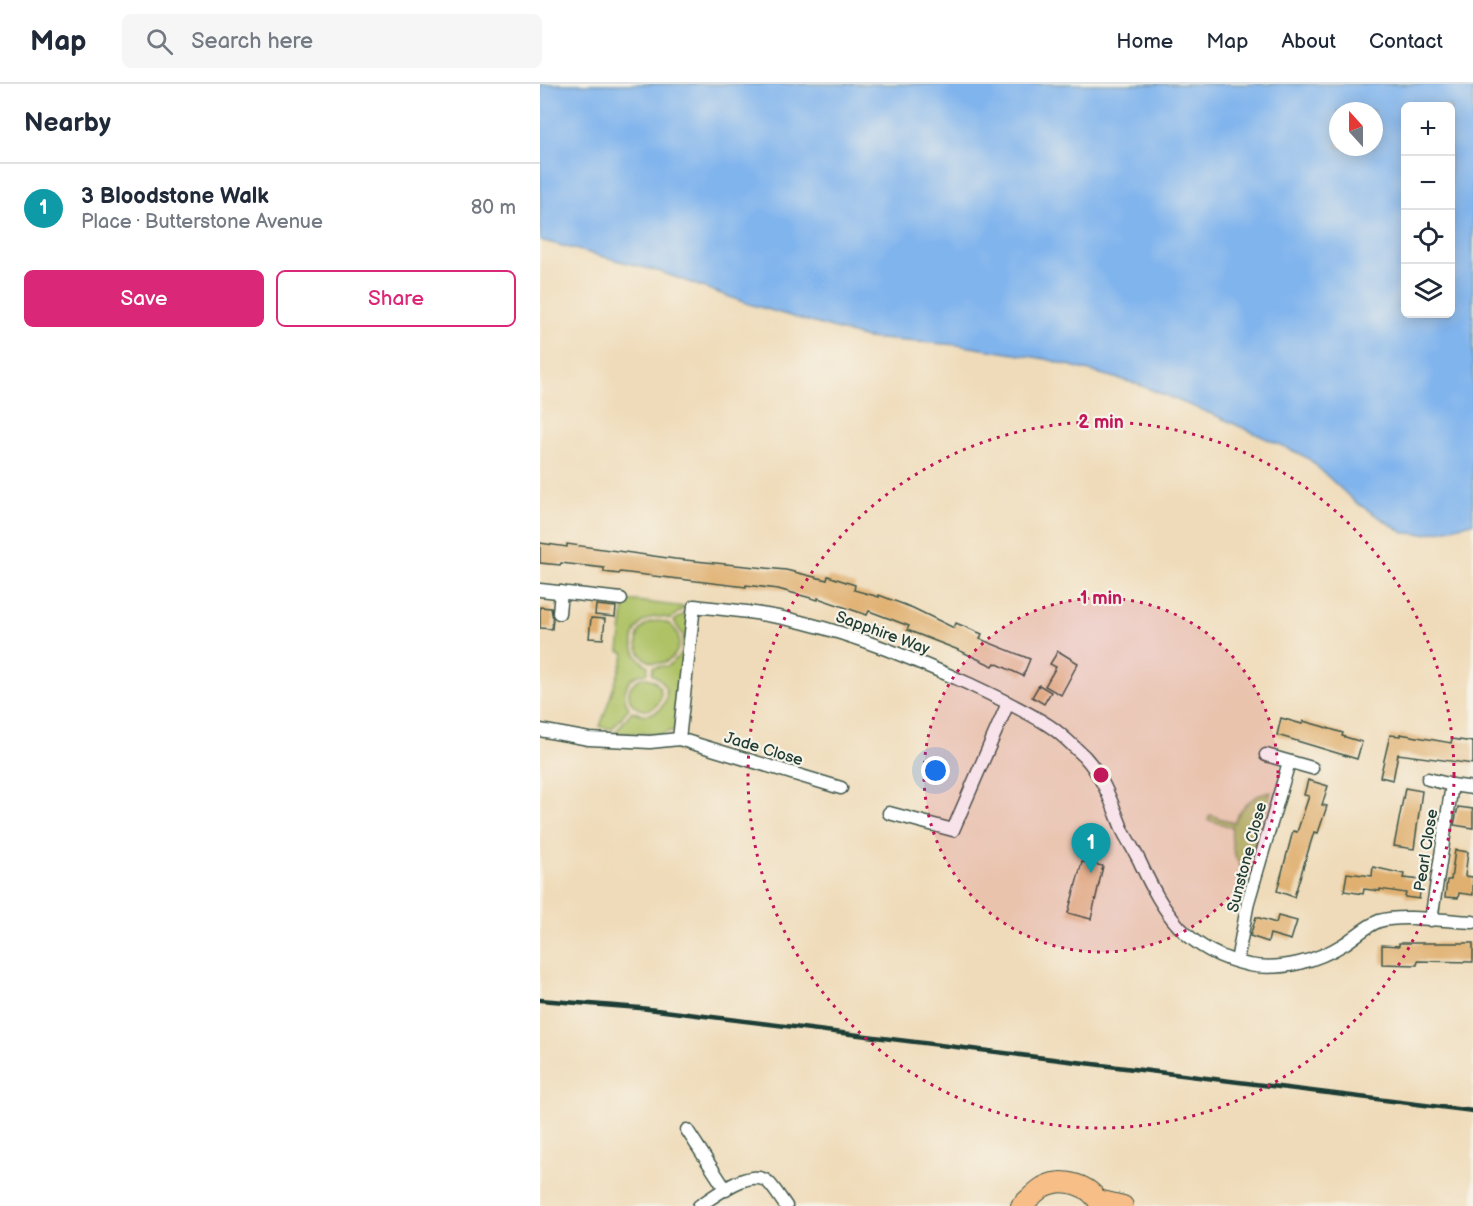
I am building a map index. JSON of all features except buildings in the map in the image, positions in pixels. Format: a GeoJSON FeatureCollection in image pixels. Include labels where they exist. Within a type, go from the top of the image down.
{"type":"FeatureCollection","features":[{"type":"Feature","properties":{"kind":"main road"},"geometry":{"type":"LineString","coordinates":[[1026,1203],[1043,1187],[1055,1183],[1071,1183],[1086,1188],[1100,1203],[1123,1206]]}},
{"type":"Feature","properties":{"kind":"street"},"geometry":{"type":"LineString","coordinates":[[540,590],[621,599]]}},
{"type":"Feature","properties":{"kind":"street"},"geometry":{"type":"LineString","coordinates":[[559,614],[561,592]]}},
{"type":"Feature","properties":{"kind":"street","name":"Sapphire Way"},"geometry":{"type":"LineString","coordinates":[[679,739],[694,606],[762,613],[802,622],[901,655],[1008,703],[1050,726],[1086,758],[1105,788],[1124,832],[1158,899],[1172,921],[1192,940],[1206,949],[1250,965],[1273,966],[1299,963],[1322,956],[1377,922],[1393,918],[1473,922]]}},
{"type":"Feature","properties":{"kind":"street"},"geometry":{"type":"LineString","coordinates":[[889,813],[953,830],[1008,703]]}},
{"type":"Feature","properties":{"kind":"street"},"geometry":{"type":"LineString","coordinates":[[540,730],[590,739],[650,742],[679,739]]}},
{"type":"Feature","properties":{"kind":"street","name":"Jade Close"},"geometry":{"type":"LineString","coordinates":[[679,739],[841,788]]}},
{"type":"Feature","properties":{"kind":"street"},"geometry":{"type":"LineString","coordinates":[[1266,755],[1312,768]]}},
{"type":"Feature","properties":{"kind":"street","name":"Sunstone Close"},"geometry":{"type":"LineString","coordinates":[[1237,961],[1248,902],[1289,762]]}},
{"type":"Feature","properties":{"kind":"street"},"geometry":{"type":"LineString","coordinates":[[1428,780],[1473,788]]}},
{"type":"Feature","properties":{"kind":"street","name":"Pearl Close"},"geometry":{"type":"LineString","coordinates":[[1431,920],[1452,785]]}},
{"type":"Feature","properties":{"kind":"street"},"geometry":{"type":"LineString","coordinates":[[687,1130],[726,1190]]}},
{"type":"Feature","properties":{"kind":"street"},"geometry":{"type":"LineString","coordinates":[[699,1206],[744,1179],[755,1177],[766,1180],[786,1206]]}},
{"type":"Feature","properties":{"kind":"green space"},"geometry":{"type":"Polygon","coordinates":[[[625,601],[685,607],[670,619],[658,617],[648,619],[635,632],[634,650],[639,659],[648,666],[647,673],[630,680],[625,690],[629,708],[612,729],[600,727],[625,654],[619,651],[625,601]]]}},
{"type":"Feature","properties":{"kind":"green space"},"geometry":{"type":"Polygon","coordinates":[[[690,610],[675,730],[661,734],[615,733],[632,711],[652,714],[664,703],[665,688],[661,680],[652,674],[653,667],[668,666],[682,653],[683,636],[674,621],[690,610]]]}},
{"type":"Feature","properties":{"kind":"green space"},"geometry":{"type":"Polygon","coordinates":[[[658,621],[673,627],[679,642],[673,657],[658,663],[643,657],[637,642],[643,627],[658,621]]]}},
{"type":"Feature","properties":{"kind":"green space"},"geometry":{"type":"Polygon","coordinates":[[[645,678],[657,682],[661,694],[657,706],[645,710],[633,706],[629,694],[633,682],[645,678]]]}},
{"type":"Feature","properties":{"kind":"green space"},"geometry":{"type":"Polygon","coordinates":[[[1271,792],[1246,873],[1238,863],[1234,852],[1232,827],[1208,820],[1210,815],[1234,823],[1248,803],[1264,793],[1271,792]]]}},
{"type":"Feature","properties":{"kind":"water"},"geometry":{"type":"Polygon","coordinates":[[[540,84],[1473,84],[1473,523],[1425,534],[1404,533],[1355,502],[1309,459],[1219,417],[1137,384],[1046,359],[958,345],[866,338],[749,304],[661,272],[540,240],[540,84]]]}},
{"type":"Feature","properties":{"kind":"railway"},"geometry":{"type":"LineString","coordinates":[[540,1000],[640,1008],[1473,1111]]}},
{"type":"Feature","properties":{"kind":"place","name":"3 Bloodstone Walk"},"geometry":{"type":"Point","coordinates":[1091,873]}}]}
